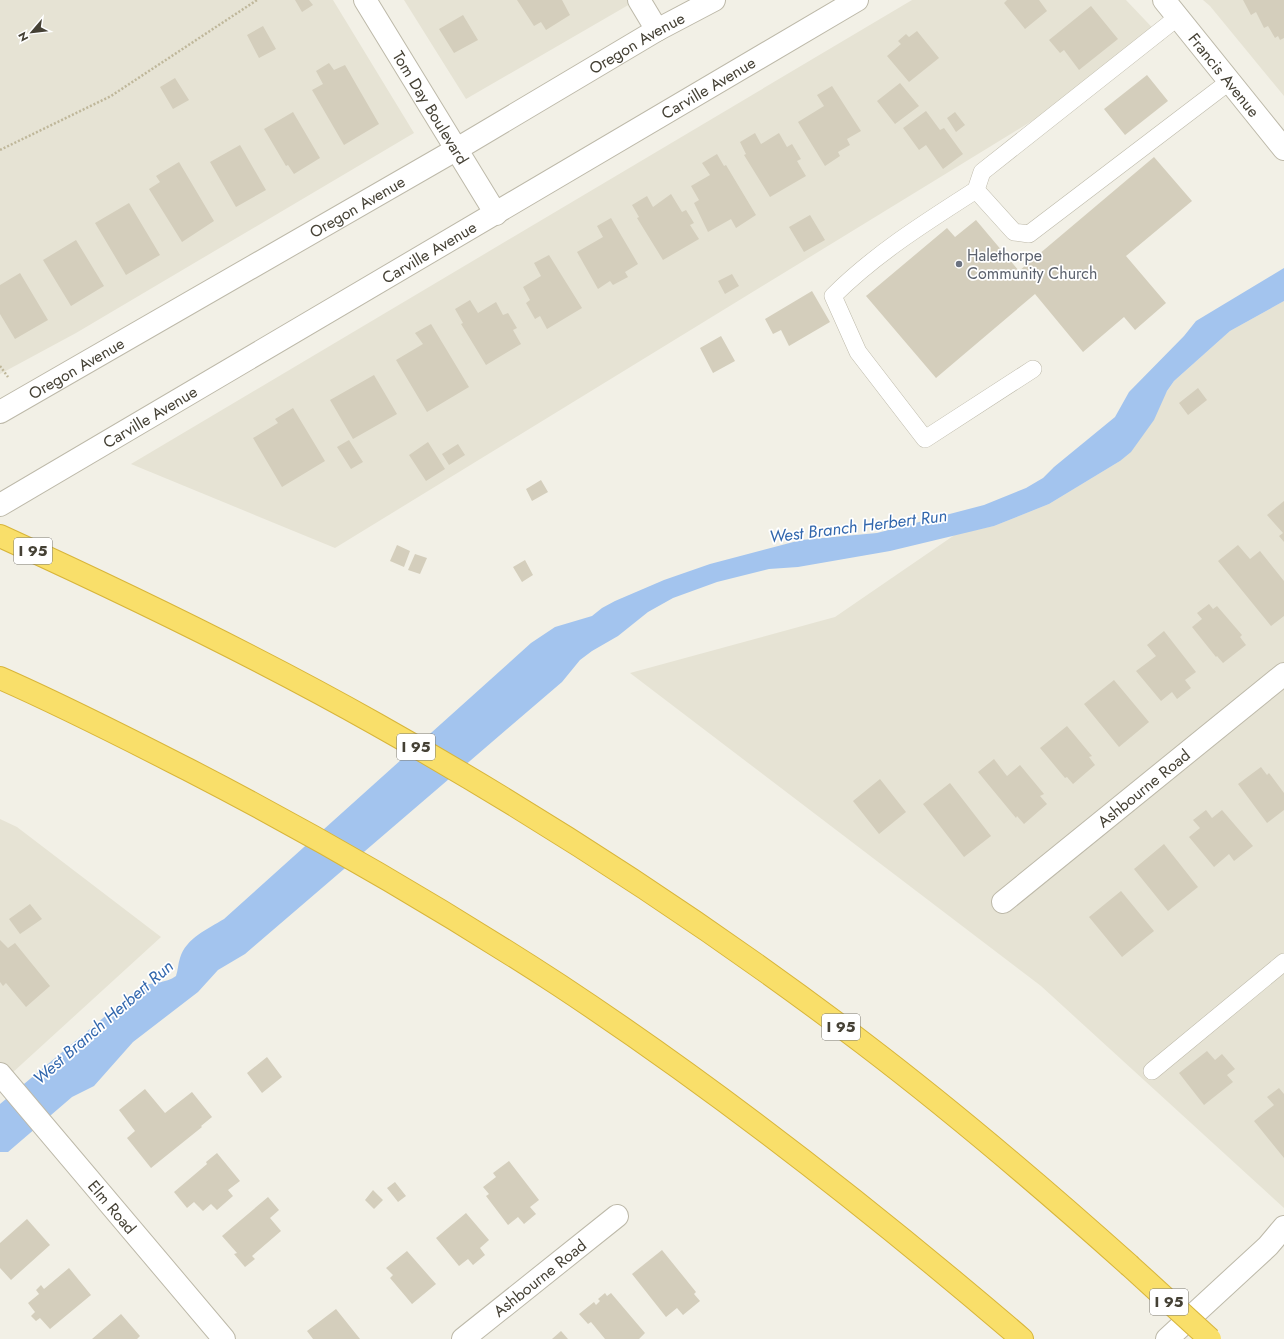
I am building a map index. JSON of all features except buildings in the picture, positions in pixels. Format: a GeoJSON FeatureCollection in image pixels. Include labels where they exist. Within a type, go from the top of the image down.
{"type":"FeatureCollection","features":[{"type":"Feature","properties":{"kind":"highway","name":"I 95"},"geometry":{"type":"LineString","coordinates":[[0,536],[234,648],[374,722],[532,816],[714,935],[863,1043],[1004,1156],[1129,1265],[1210,1339]]}},
{"type":"Feature","properties":{"kind":"highway"},"geometry":{"type":"LineString","coordinates":[[0,678],[87,718],[218,786],[354,860],[429,904],[561,987],[699,1083],[844,1192],[1022,1339]]}},
{"type":"Feature","properties":{"kind":"street","name":"Tom Day Boulevard"},"geometry":{"type":"LineString","coordinates":[[365,0],[496,214]]}},
{"type":"Feature","properties":{"kind":"street"},"geometry":{"type":"LineString","coordinates":[[639,0],[657,30]]}},
{"type":"Feature","properties":{"kind":"street","name":"Oregon Avenue"},"geometry":{"type":"LineString","coordinates":[[0,412],[457,149],[657,30],[714,0]]}},
{"type":"Feature","properties":{"kind":"street","name":"Carville Avenue"},"geometry":{"type":"LineString","coordinates":[[0,505],[858,0]]}},
{"type":"Feature","properties":{"kind":"street","name":"Francis Avenue"},"geometry":{"type":"LineString","coordinates":[[1164,0],[1284,149]]}},
{"type":"Feature","properties":{"kind":"street","name":"Ashbourne Road"},"geometry":{"type":"LineString","coordinates":[[1003,902],[1284,674]]}},
{"type":"Feature","properties":{"kind":"street","name":"Elm Road"},"geometry":{"type":"LineString","coordinates":[[4,1079],[224,1339]]}},
{"type":"Feature","properties":{"kind":"street","name":"Ashbourne Road"},"geometry":{"type":"LineString","coordinates":[[463,1339],[617,1216]]}},
{"type":"Feature","properties":{"kind":"street"},"geometry":{"type":"LineString","coordinates":[[1167,1339],[1268,1246],[1284,1227]]}},
{"type":"Feature","properties":{"kind":"lane"},"geometry":{"type":"LineString","coordinates":[[1034,369],[925,439],[858,352],[833,296],[859,272],[920,227],[976,190],[982,172],[1178,17]]}},
{"type":"Feature","properties":{"kind":"lane"},"geometry":{"type":"LineString","coordinates":[[976,190],[1014,232],[1029,234],[1230,81]]}},
{"type":"Feature","properties":{"kind":"lane"},"geometry":{"type":"LineString","coordinates":[[1152,1071],[1284,962]]}},
{"type":"Feature","properties":{"kind":"path"},"geometry":{"type":"LineString","coordinates":[[0,150],[111,96],[257,0]]}},
{"type":"Feature","properties":{"kind":"shaded area"},"geometry":{"type":"Polygon","coordinates":[[[0,0],[333,0],[414,133],[76,333],[0,374],[0,0]]]}},
{"type":"Feature","properties":{"kind":"shaded area"},"geometry":{"type":"Polygon","coordinates":[[[404,0],[637,0],[466,99],[404,0]]]}},
{"type":"Feature","properties":{"kind":"shaded area"},"geometry":{"type":"Polygon","coordinates":[[[912,0],[1126,0],[1164,40],[335,548],[131,464],[912,0]]]}},
{"type":"Feature","properties":{"kind":"shaded area"},"geometry":{"type":"Polygon","coordinates":[[[1203,0],[1284,0],[1284,96],[1210,6],[1203,0]]]}},
{"type":"Feature","properties":{"kind":"shaded area"},"geometry":{"type":"Polygon","coordinates":[[[1284,301],[1284,1208],[1041,986],[630,673],[835,617],[956,534],[994,526],[1049,504],[1120,461],[1174,381],[1230,331],[1284,301]]]}},
{"type":"Feature","properties":{"kind":"shaded area"},"geometry":{"type":"Polygon","coordinates":[[[0,819],[17,827],[161,937],[0,1084],[0,819]]]}},
{"type":"Feature","properties":{"kind":"water","name":"West Branch Herbert Run"},"geometry":{"type":"Polygon","coordinates":[[[1284,268],[1284,301],[1230,331],[1174,381],[1167,391],[1154,420],[1131,452],[1120,461],[1049,504],[994,526],[890,551],[798,567],[769,569],[717,582],[673,598],[648,612],[618,636],[592,651],[580,660],[562,682],[245,954],[218,970],[198,992],[133,1042],[94,1086],[72,1097],[8,1152],[0,1152],[0,1104],[139,988],[148,984],[172,979],[176,976],[179,960],[183,951],[192,940],[205,930],[224,919],[531,643],[555,627],[592,616],[602,608],[615,601],[664,580],[710,564],[801,540],[877,533],[984,505],[1026,488],[1043,478],[1054,467],[1115,417],[1129,392],[1184,336],[1196,321],[1284,268]]]}},
{"type":"Feature","properties":{"kind":"place","name":"Halethorpe Community Church"},"geometry":{"type":"Point","coordinates":[959,264]}}]}
